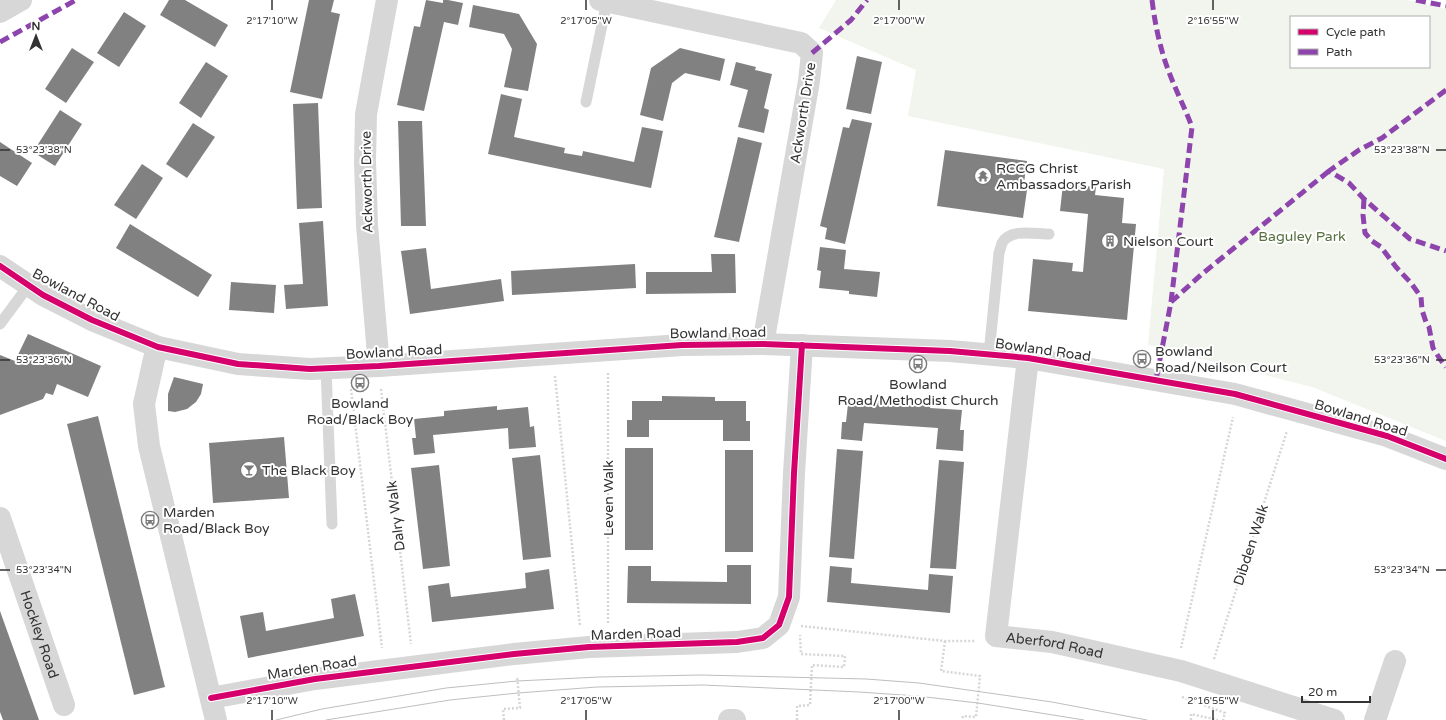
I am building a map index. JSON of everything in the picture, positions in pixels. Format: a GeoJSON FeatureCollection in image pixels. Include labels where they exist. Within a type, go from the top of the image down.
{"type":"FeatureCollection","features":[{"type":"Feature","properties":{"kind":"street"},"geometry":{"type":"LineString","coordinates":[[0,12],[22,0]]}},
{"type":"Feature","properties":{"kind":"street","name":"Ackworth Drive"},"geometry":{"type":"LineString","coordinates":[[379,366],[367,225],[365,161],[366,114],[387,0]]}},
{"type":"Feature","properties":{"kind":"street","name":"Ackworth Drive"},"geometry":{"type":"LineString","coordinates":[[604,1],[801,43],[812,52],[763,344]]}},
{"type":"Feature","properties":{"kind":"street","name":"Bowland Road"},"geometry":{"type":"LineString","coordinates":[[0,266],[43,295],[92,320],[158,347],[238,364],[310,369],[379,366],[682,345],[802,345],[989,354],[1028,358],[1237,394],[1387,436],[1446,459]]}},
{"type":"Feature","properties":{"kind":"street","name":"Marden Road"},"geometry":{"type":"LineString","coordinates":[[211,698],[315,679],[514,654],[582,648],[737,642],[763,638],[779,625],[789,597],[794,473],[802,345]]}},
{"type":"Feature","properties":{"kind":"street"},"geometry":{"type":"LineString","coordinates":[[158,347],[144,404],[150,446],[216,720]]}},
{"type":"Feature","properties":{"kind":"street","name":"Aberford Road"},"geometry":{"type":"LineString","coordinates":[[1028,358],[996,636],[1052,642],[1177,670],[1334,720]]}},
{"type":"Feature","properties":{"kind":"street","name":"Hockley Road"},"geometry":{"type":"LineString","coordinates":[[0,518],[64,705]]}},
{"type":"Feature","properties":{"kind":"street"},"geometry":{"type":"LineString","coordinates":[[1375,720],[1395,661]]}},
{"type":"Feature","properties":{"kind":"street"},"geometry":{"type":"LineString","coordinates":[[728,720],[735,720]]}},
{"type":"Feature","properties":{"kind":"lane"},"geometry":{"type":"LineString","coordinates":[[586,102],[604,1]]}},
{"type":"Feature","properties":{"kind":"lane"},"geometry":{"type":"LineString","coordinates":[[989,354],[999,253],[1002,243],[1006,238],[1020,233],[1048,234]]}},
{"type":"Feature","properties":{"kind":"lane"},"geometry":{"type":"LineString","coordinates":[[0,324],[29,285]]}},
{"type":"Feature","properties":{"kind":"lane"},"geometry":{"type":"LineString","coordinates":[[326,368],[332,524]]}},
{"type":"Feature","properties":{"kind":"path"},"geometry":{"type":"LineString","coordinates":[[552,354],[582,648]]}},
{"type":"Feature","properties":{"kind":"path"},"geometry":{"type":"LineString","coordinates":[[348,367],[385,670]]}},
{"type":"Feature","properties":{"kind":"path"},"geometry":{"type":"LineString","coordinates":[[1177,670],[1237,394]]}},
{"type":"Feature","properties":{"kind":"path"},"geometry":{"type":"LineString","coordinates":[[797,720],[797,706],[810,705],[812,665],[844,667],[845,656],[801,654],[800,626],[945,641],[991,642],[996,636]]}},
{"type":"Feature","properties":{"kind":"path"},"geometry":{"type":"LineString","coordinates":[[945,641],[941,671],[980,676],[976,717],[963,716],[962,720]]}},
{"type":"Feature","properties":{"kind":"path"},"geometry":{"type":"LineString","coordinates":[[504,720],[503,709],[520,708],[514,654]]}},
{"type":"Feature","properties":{"kind":"path"},"geometry":{"type":"LineString","coordinates":[[1191,720],[1191,714],[1218,720]]}},
{"type":"Feature","properties":{"kind":"green space","name":"Baguley Park"},"geometry":{"type":"Polygon","coordinates":[[[836,0],[1407,0],[1446,9],[1446,441],[1312,387],[1148,345],[1164,169],[908,116],[916,70],[819,28],[836,0]]]}},
{"type":"Feature","properties":{"kind":"building"},"geometry":{"type":"Polygon","coordinates":[[[169,0],[185,0],[228,25],[215,47],[160,15],[169,0]]]}},
{"type":"Feature","properties":{"kind":"building"},"geometry":{"type":"Polygon","coordinates":[[[309,0],[334,0],[331,12],[340,14],[322,99],[290,92],[309,0]]]}},
{"type":"Feature","properties":{"kind":"building"},"geometry":{"type":"Polygon","coordinates":[[[426,0],[443,3],[443,0],[448,0],[463,3],[458,25],[444,22],[424,111],[397,105],[414,26],[420,27],[426,0]]]}},
{"type":"Feature","properties":{"kind":"building"},"geometry":{"type":"Polygon","coordinates":[[[473,5],[519,14],[537,44],[528,91],[504,87],[512,49],[504,34],[469,27],[473,5]]]}},
{"type":"Feature","properties":{"kind":"building"},"geometry":{"type":"Polygon","coordinates":[[[124,12],[146,26],[119,67],[97,53],[124,12]]]}},
{"type":"Feature","properties":{"kind":"building"},"geometry":{"type":"Polygon","coordinates":[[[72,48],[94,62],[66,103],[45,89],[72,48]]]}},
{"type":"Feature","properties":{"kind":"building"},"geometry":{"type":"Polygon","coordinates":[[[680,48],[725,59],[720,81],[685,73],[672,83],[663,121],[640,115],[651,68],[680,48]]]}},
{"type":"Feature","properties":{"kind":"building"},"geometry":{"type":"Polygon","coordinates":[[[857,56],[882,62],[871,114],[846,109],[857,56]]]}},
{"type":"Feature","properties":{"kind":"building"},"geometry":{"type":"Polygon","coordinates":[[[206,62],[228,76],[201,118],[179,103],[206,62]]]}},
{"type":"Feature","properties":{"kind":"building"},"geometry":{"type":"Polygon","coordinates":[[[736,62],[756,67],[755,70],[772,74],[764,108],[769,110],[764,133],[738,127],[748,90],[730,85],[736,62]]]}},
{"type":"Feature","properties":{"kind":"building"},"geometry":{"type":"Polygon","coordinates":[[[501,94],[522,99],[514,137],[565,148],[564,153],[582,156],[583,151],[634,162],[642,127],[663,131],[651,188],[488,154],[501,94]]]}},
{"type":"Feature","properties":{"kind":"building"},"geometry":{"type":"Polygon","coordinates":[[[318,103],[322,208],[297,209],[293,104],[318,103]]]}},
{"type":"Feature","properties":{"kind":"building"},"geometry":{"type":"Polygon","coordinates":[[[60,110],[82,124],[55,166],[33,152],[60,110]]]}},
{"type":"Feature","properties":{"kind":"building"},"geometry":{"type":"Polygon","coordinates":[[[852,119],[872,123],[845,244],[825,239],[827,228],[820,226],[843,127],[849,128],[852,119]]]}},
{"type":"Feature","properties":{"kind":"building"},"geometry":{"type":"Polygon","coordinates":[[[398,121],[422,121],[426,226],[401,226],[398,121]]]}},
{"type":"Feature","properties":{"kind":"building"},"geometry":{"type":"Polygon","coordinates":[[[193,123],[215,137],[187,178],[166,164],[193,123]]]}},
{"type":"Feature","properties":{"kind":"building"},"geometry":{"type":"Polygon","coordinates":[[[738,137],[762,143],[739,242],[714,237],[738,137]]]}},
{"type":"Feature","properties":{"kind":"building"},"geometry":{"type":"Polygon","coordinates":[[[0,142],[32,163],[17,186],[0,176],[0,142]]]}},
{"type":"Feature","properties":{"kind":"building","name":"RCCG Christ Ambassadors Parish"},"geometry":{"type":"Polygon","coordinates":[[[945,150],[1027,161],[1023,190],[1027,190],[1023,218],[937,206],[945,150]]]}},
{"type":"Feature","properties":{"kind":"building"},"geometry":{"type":"Polygon","coordinates":[[[142,164],[163,178],[136,219],[114,205],[142,164]]]}},
{"type":"Feature","properties":{"kind":"building","name":"Nielson Court"},"geometry":{"type":"Polygon","coordinates":[[[1063,184],[1096,187],[1095,195],[1124,198],[1122,223],[1136,224],[1127,320],[1028,311],[1033,259],[1073,263],[1072,271],[1083,272],[1088,214],[1060,211],[1063,184]]]}},
{"type":"Feature","properties":{"kind":"building"},"geometry":{"type":"Polygon","coordinates":[[[323,221],[328,306],[286,309],[284,285],[303,284],[299,223],[323,221]]]}},
{"type":"Feature","properties":{"kind":"building"},"geometry":{"type":"Polygon","coordinates":[[[130,224],[212,275],[198,297],[116,248],[130,224]]]}},
{"type":"Feature","properties":{"kind":"building"},"geometry":{"type":"Polygon","coordinates":[[[820,247],[846,250],[844,269],[880,272],[877,297],[849,294],[849,291],[819,288],[821,271],[817,270],[820,247]]]}},
{"type":"Feature","properties":{"kind":"building"},"geometry":{"type":"Polygon","coordinates":[[[426,248],[431,289],[501,279],[504,301],[410,314],[401,251],[426,248]]]}},
{"type":"Feature","properties":{"kind":"building"},"geometry":{"type":"Polygon","coordinates":[[[711,254],[735,254],[736,293],[646,294],[646,272],[712,272],[711,254]]]}},
{"type":"Feature","properties":{"kind":"building"},"geometry":{"type":"Polygon","coordinates":[[[635,264],[636,288],[512,295],[511,271],[635,264]]]}},
{"type":"Feature","properties":{"kind":"building"},"geometry":{"type":"Polygon","coordinates":[[[231,282],[276,285],[274,313],[229,310],[231,282]]]}},
{"type":"Feature","properties":{"kind":"building"},"geometry":{"type":"Polygon","coordinates":[[[28,334],[101,366],[88,397],[57,384],[53,395],[46,393],[43,399],[0,415],[0,355],[15,361],[28,334]]]}},
{"type":"Feature","properties":{"kind":"building"},"geometry":{"type":"Polygon","coordinates":[[[174,377],[203,384],[201,394],[196,402],[187,409],[175,412],[168,411],[168,394],[174,377]]]}},
{"type":"Feature","properties":{"kind":"building"},"geometry":{"type":"Polygon","coordinates":[[[662,396],[715,397],[715,401],[746,401],[746,421],[750,421],[750,441],[723,441],[723,420],[649,420],[649,437],[627,437],[627,420],[632,420],[632,401],[662,401],[662,396]]]}},
{"type":"Feature","properties":{"kind":"building"},"geometry":{"type":"Polygon","coordinates":[[[878,401],[931,404],[930,408],[962,410],[960,430],[964,430],[963,451],[936,449],[938,428],[864,423],[862,441],[841,439],[842,422],[846,422],[848,404],[877,405],[878,401]]]}},
{"type":"Feature","properties":{"kind":"building"},"geometry":{"type":"Polygon","coordinates":[[[497,406],[497,410],[528,407],[530,427],[534,426],[536,447],[509,449],[508,428],[433,435],[435,453],[414,455],[412,438],[416,438],[414,419],[444,416],[444,411],[497,406]]]}},
{"type":"Feature","properties":{"kind":"building"},"geometry":{"type":"Polygon","coordinates":[[[98,416],[165,687],[134,695],[67,424],[98,416]]]}},
{"type":"Feature","properties":{"kind":"building","name":"The Black Boy"},"geometry":{"type":"Polygon","coordinates":[[[284,437],[289,498],[213,503],[209,443],[284,437]]]}},
{"type":"Feature","properties":{"kind":"building"},"geometry":{"type":"Polygon","coordinates":[[[625,448],[653,448],[653,550],[625,550],[625,448]]]}},
{"type":"Feature","properties":{"kind":"building"},"geometry":{"type":"Polygon","coordinates":[[[837,449],[863,451],[854,559],[829,557],[837,449]]]}},
{"type":"Feature","properties":{"kind":"building"},"geometry":{"type":"Polygon","coordinates":[[[725,450],[753,450],[753,552],[725,552],[725,450]]]}},
{"type":"Feature","properties":{"kind":"building"},"geometry":{"type":"Polygon","coordinates":[[[540,455],[551,557],[523,560],[512,458],[540,455]]]}},
{"type":"Feature","properties":{"kind":"building"},"geometry":{"type":"Polygon","coordinates":[[[939,460],[964,462],[956,569],[930,568],[939,460]]]}},
{"type":"Feature","properties":{"kind":"building"},"geometry":{"type":"Polygon","coordinates":[[[439,465],[450,566],[423,569],[411,468],[439,465]]]}},
{"type":"Feature","properties":{"kind":"building"},"geometry":{"type":"Polygon","coordinates":[[[727,565],[751,565],[751,604],[627,603],[628,566],[651,566],[651,581],[727,582],[727,565]]]}},
{"type":"Feature","properties":{"kind":"building"},"geometry":{"type":"Polygon","coordinates":[[[830,566],[852,568],[851,583],[928,590],[929,574],[953,576],[950,613],[827,602],[830,566]]]}},
{"type":"Feature","properties":{"kind":"building"},"geometry":{"type":"Polygon","coordinates":[[[549,569],[554,609],[432,622],[428,586],[449,583],[451,597],[526,588],[525,573],[549,569]]]}},
{"type":"Feature","properties":{"kind":"building"},"geometry":{"type":"Polygon","coordinates":[[[355,594],[364,636],[248,658],[240,616],[263,612],[266,631],[334,618],[331,599],[355,594]]]}},
{"type":"Feature","properties":{"kind":"building"},"geometry":{"type":"Polygon","coordinates":[[[0,611],[39,720],[3,720],[0,712],[0,611]]]}},
{"type":"Feature","properties":{"kind":"tram line"},"geometry":{"type":"LineString","coordinates":[[276,720],[322,709],[446,688],[517,681],[599,677],[701,675],[866,679],[919,683],[1052,702],[1147,720]]}},
{"type":"Feature","properties":{"kind":"tram line"},"geometry":{"type":"LineString","coordinates":[[326,720],[450,700],[518,693],[597,687],[703,685],[917,696],[978,703],[1084,720]]}},
{"type":"Feature","properties":{"kind":"marked path"},"geometry":{"type":"LineString","coordinates":[[0,42],[76,0]]}},
{"type":"Feature","properties":{"kind":"marked path"},"geometry":{"type":"LineString","coordinates":[[812,53],[851,20],[867,0]]}},
{"type":"Feature","properties":{"kind":"marked path"},"geometry":{"type":"LineString","coordinates":[[1152,0],[1160,45],[1192,127],[1171,302],[1156,380]]}},
{"type":"Feature","properties":{"kind":"marked path"},"geometry":{"type":"LineString","coordinates":[[1416,0],[1446,6]]}},
{"type":"Feature","properties":{"kind":"marked path"},"geometry":{"type":"LineString","coordinates":[[1446,90],[1382,138],[1359,150],[1329,171],[1349,183],[1364,199],[1410,239],[1446,251]]}},
{"type":"Feature","properties":{"kind":"marked path"},"geometry":{"type":"LineString","coordinates":[[1171,302],[1202,274],[1329,171]]}},
{"type":"Feature","properties":{"kind":"marked path"},"geometry":{"type":"LineString","coordinates":[[1364,199],[1363,215],[1365,233],[1372,241],[1381,247],[1421,297],[1422,310],[1429,327],[1433,348],[1446,367]]}},
{"type":"Feature","properties":{"kind":"cycle path"},"geometry":{"type":"LineString","coordinates":[[0,266],[43,295],[92,320],[158,347],[238,364],[310,369],[379,366],[682,345],[763,344],[950,351],[1028,358],[1235,394],[1387,436],[1446,459]]}},
{"type":"Feature","properties":{"kind":"cycle path"},"geometry":{"type":"LineString","coordinates":[[211,698],[315,679],[514,654],[589,647],[737,642],[763,638],[779,625],[789,597],[794,473],[802,345]]}},
{"type":"Feature","properties":{"kind":"place","name":"RCCG Christ Ambassadors Parish"},"geometry":{"type":"Point","coordinates":[983,176]}},
{"type":"Feature","properties":{"kind":"place","name":"Nielson Court"},"geometry":{"type":"Point","coordinates":[1110,241]}},
{"type":"Feature","properties":{"kind":"place","name":"Bowland Road/Neilson Court"},"geometry":{"type":"Point","coordinates":[1142,359]}},
{"type":"Feature","properties":{"kind":"place","name":"Bowland Road/Methodist Church"},"geometry":{"type":"Point","coordinates":[918,364]}},
{"type":"Feature","properties":{"kind":"place","name":"Bowland Road/Black Boy"},"geometry":{"type":"Point","coordinates":[360,383]}},
{"type":"Feature","properties":{"kind":"place","name":"The Black Boy"},"geometry":{"type":"Point","coordinates":[249,470]}},
{"type":"Feature","properties":{"kind":"place","name":"Marden Road/Black Boy"},"geometry":{"type":"Point","coordinates":[150,520]}}]}
